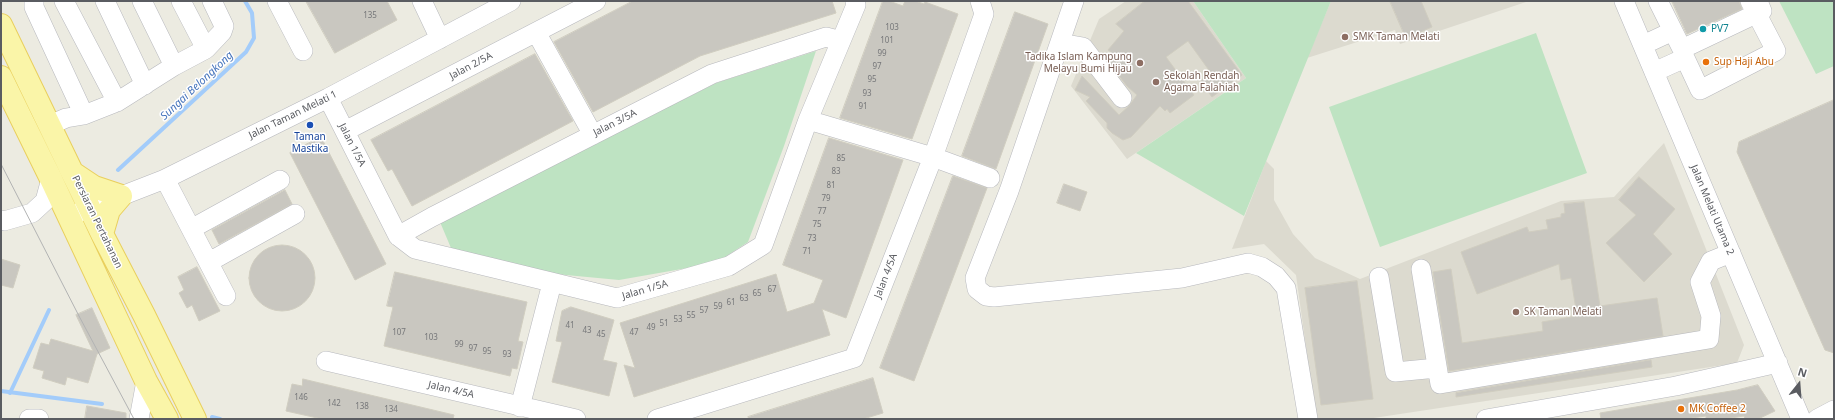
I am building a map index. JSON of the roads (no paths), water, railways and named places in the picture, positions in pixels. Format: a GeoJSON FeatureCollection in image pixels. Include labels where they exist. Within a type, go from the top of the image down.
{"type":"FeatureCollection","features":[{"type":"Feature","properties":{"kind":"main road","name":"Persiaran Pertahanan"},"geometry":{"type":"LineString","coordinates":[[1,25],[102,234],[144,315],[194,419]]}},
{"type":"Feature","properties":{"kind":"main road"},"geometry":{"type":"LineString","coordinates":[[1,77],[51,179],[146,381],[167,419]]}},
{"type":"Feature","properties":{"kind":"main road"},"geometry":{"type":"LineString","coordinates":[[73,174],[94,187],[122,196],[109,210],[102,234]]}},
{"type":"Feature","properties":{"kind":"street"},"geometry":{"type":"LineString","coordinates":[[34,1],[34,7],[84,115]]}},
{"type":"Feature","properties":{"kind":"street"},"geometry":{"type":"LineString","coordinates":[[64,1],[117,102]]}},
{"type":"Feature","properties":{"kind":"street"},"geometry":{"type":"LineString","coordinates":[[105,1],[145,85]]}},
{"type":"Feature","properties":{"kind":"street"},"geometry":{"type":"LineString","coordinates":[[142,1],[174,66]]}},
{"type":"Feature","properties":{"kind":"street"},"geometry":{"type":"LineString","coordinates":[[181,1],[206,49]]}},
{"type":"Feature","properties":{"kind":"street"},"geometry":{"type":"LineString","coordinates":[[50,125],[66,118],[84,115],[117,102],[174,66],[206,49],[222,32],[224,26],[212,1]]}},
{"type":"Feature","properties":{"kind":"street"},"geometry":{"type":"LineString","coordinates":[[277,1],[303,51]]}},
{"type":"Feature","properties":{"kind":"street"},"geometry":{"type":"LineString","coordinates":[[422,1],[440,38]]}},
{"type":"Feature","properties":{"kind":"street","name":"Jalan Taman Melati 1"},"geometry":{"type":"LineString","coordinates":[[68,217],[165,180],[328,98],[512,1]]}},
{"type":"Feature","properties":{"kind":"street","name":"Jalan 2/5A"},"geometry":{"type":"LineString","coordinates":[[345,131],[596,1]]}},
{"type":"Feature","properties":{"kind":"street","name":"Jalan 1/5A"},"geometry":{"type":"LineString","coordinates":[[328,98],[398,236],[416,250],[617,298],[728,266],[763,245],[808,120],[856,5],[855,1]]}},
{"type":"Feature","properties":{"kind":"street","name":"Jalan 4/5A"},"geometry":{"type":"LineString","coordinates":[[657,419],[854,358],[933,156],[984,14],[980,1]]}},
{"type":"Feature","properties":{"kind":"street"},"geometry":{"type":"LineString","coordinates":[[1074,1],[1009,191],[975,278],[977,289],[986,296],[994,297],[1182,278],[1248,263],[1262,267],[1276,276],[1286,288],[1308,419]]}},
{"type":"Feature","properties":{"kind":"street","name":"Jalan Melati Utama 2"},"geometry":{"type":"LineString","coordinates":[[1624,1],[1801,419]]}},
{"type":"Feature","properties":{"kind":"street"},"geometry":{"type":"LineString","coordinates":[[1654,72],[1685,58],[1700,90],[1776,51],[1754,5],[1682,50],[1658,1]]}},
{"type":"Feature","properties":{"kind":"street"},"geometry":{"type":"LineString","coordinates":[[536,32],[593,135]]}},
{"type":"Feature","properties":{"kind":"street"},"geometry":{"type":"LineString","coordinates":[[1643,45],[1673,32]]}},
{"type":"Feature","properties":{"kind":"street","name":"Jalan 3/5A"},"geometry":{"type":"LineString","coordinates":[[398,236],[712,74],[826,37],[841,41]]}},
{"type":"Feature","properties":{"kind":"street"},"geometry":{"type":"LineString","coordinates":[[1060,43],[1082,47],[1122,98]]}},
{"type":"Feature","properties":{"kind":"street"},"geometry":{"type":"LineString","coordinates":[[808,120],[933,156],[990,178]]}},
{"type":"Feature","properties":{"kind":"street"},"geometry":{"type":"LineString","coordinates":[[1,220],[4,221],[32,213],[45,201],[51,179]]}},
{"type":"Feature","properties":{"kind":"street"},"geometry":{"type":"LineString","coordinates":[[165,180],[226,296]]}},
{"type":"Feature","properties":{"kind":"street"},"geometry":{"type":"LineString","coordinates":[[191,229],[280,180]]}},
{"type":"Feature","properties":{"kind":"street"},"geometry":{"type":"LineString","coordinates":[[209,262],[295,214]]}},
{"type":"Feature","properties":{"kind":"street"},"geometry":{"type":"LineString","coordinates":[[1421,269],[1440,384],[1708,339],[1711,316],[1700,282],[1711,260],[1730,253]]}},
{"type":"Feature","properties":{"kind":"street"},"geometry":{"type":"LineString","coordinates":[[1379,276],[1395,372],[1437,368]]}},
{"type":"Feature","properties":{"kind":"street"},"geometry":{"type":"LineString","coordinates":[[520,407],[552,283]]}},
{"type":"Feature","properties":{"kind":"street","name":"Jalan 4/5A"},"geometry":{"type":"LineString","coordinates":[[326,361],[576,419]]}},
{"type":"Feature","properties":{"kind":"street"},"geometry":{"type":"LineString","coordinates":[[1486,419],[1676,386],[1778,363]]}},
{"type":"Feature","properties":{"kind":"street"},"geometry":{"type":"LineString","coordinates":[[139,419],[146,381]]}},
{"type":"Feature","properties":{"kind":"street"},"geometry":{"type":"LineString","coordinates":[[1817,419],[1834,410]]}},
{"type":"Feature","properties":{"kind":"street"},"geometry":{"type":"LineString","coordinates":[[28,419],[39,419]]}},
{"type":"Feature","properties":{"kind":"waterway","name":"Sungai Belongkong"},"geometry":{"type":"LineString","coordinates":[[118,170],[246,52],[254,38],[252,13],[245,1]]}},
{"type":"Feature","properties":{"kind":"waterway","name":"Sungai Belongkong"},"geometry":{"type":"LineString","coordinates":[[10,393],[49,310]]}},
{"type":"Feature","properties":{"kind":"waterway"},"geometry":{"type":"LineString","coordinates":[[1,391],[102,404]]}},
{"type":"Feature","properties":{"kind":"waterway"},"geometry":{"type":"LineString","coordinates":[[212,417],[220,419]]}},
{"type":"Feature","properties":{"kind":"tram line"},"geometry":{"type":"LineString","coordinates":[[1,164],[134,419]]}},
{"type":"Feature","properties":{"kind":"place","name":"PV7"},"geometry":{"type":"Point","coordinates":[1703,29]}},
{"type":"Feature","properties":{"kind":"place","name":"SMK Taman Melati"},"geometry":{"type":"Point","coordinates":[1345,37]}},
{"type":"Feature","properties":{"kind":"place","name":"Sup Haji Abu"},"geometry":{"type":"Point","coordinates":[1706,62]}},
{"type":"Feature","properties":{"kind":"place","name":"Tadika Islam Kampung Melayu Bumi Hijau"},"geometry":{"type":"Point","coordinates":[1140,63]}},
{"type":"Feature","properties":{"kind":"place","name":"Sekolah Rendah Agama Falahiah"},"geometry":{"type":"Point","coordinates":[1156,82]}},
{"type":"Feature","properties":{"kind":"place","name":"Taman Mastika"},"geometry":{"type":"Point","coordinates":[310,125]}},
{"type":"Feature","properties":{"kind":"place","name":"SK Taman Melati"},"geometry":{"type":"Point","coordinates":[1516,312]}},
{"type":"Feature","properties":{"kind":"place","name":"MK Coffee 2"},"geometry":{"type":"Point","coordinates":[1681,409]}}]}
